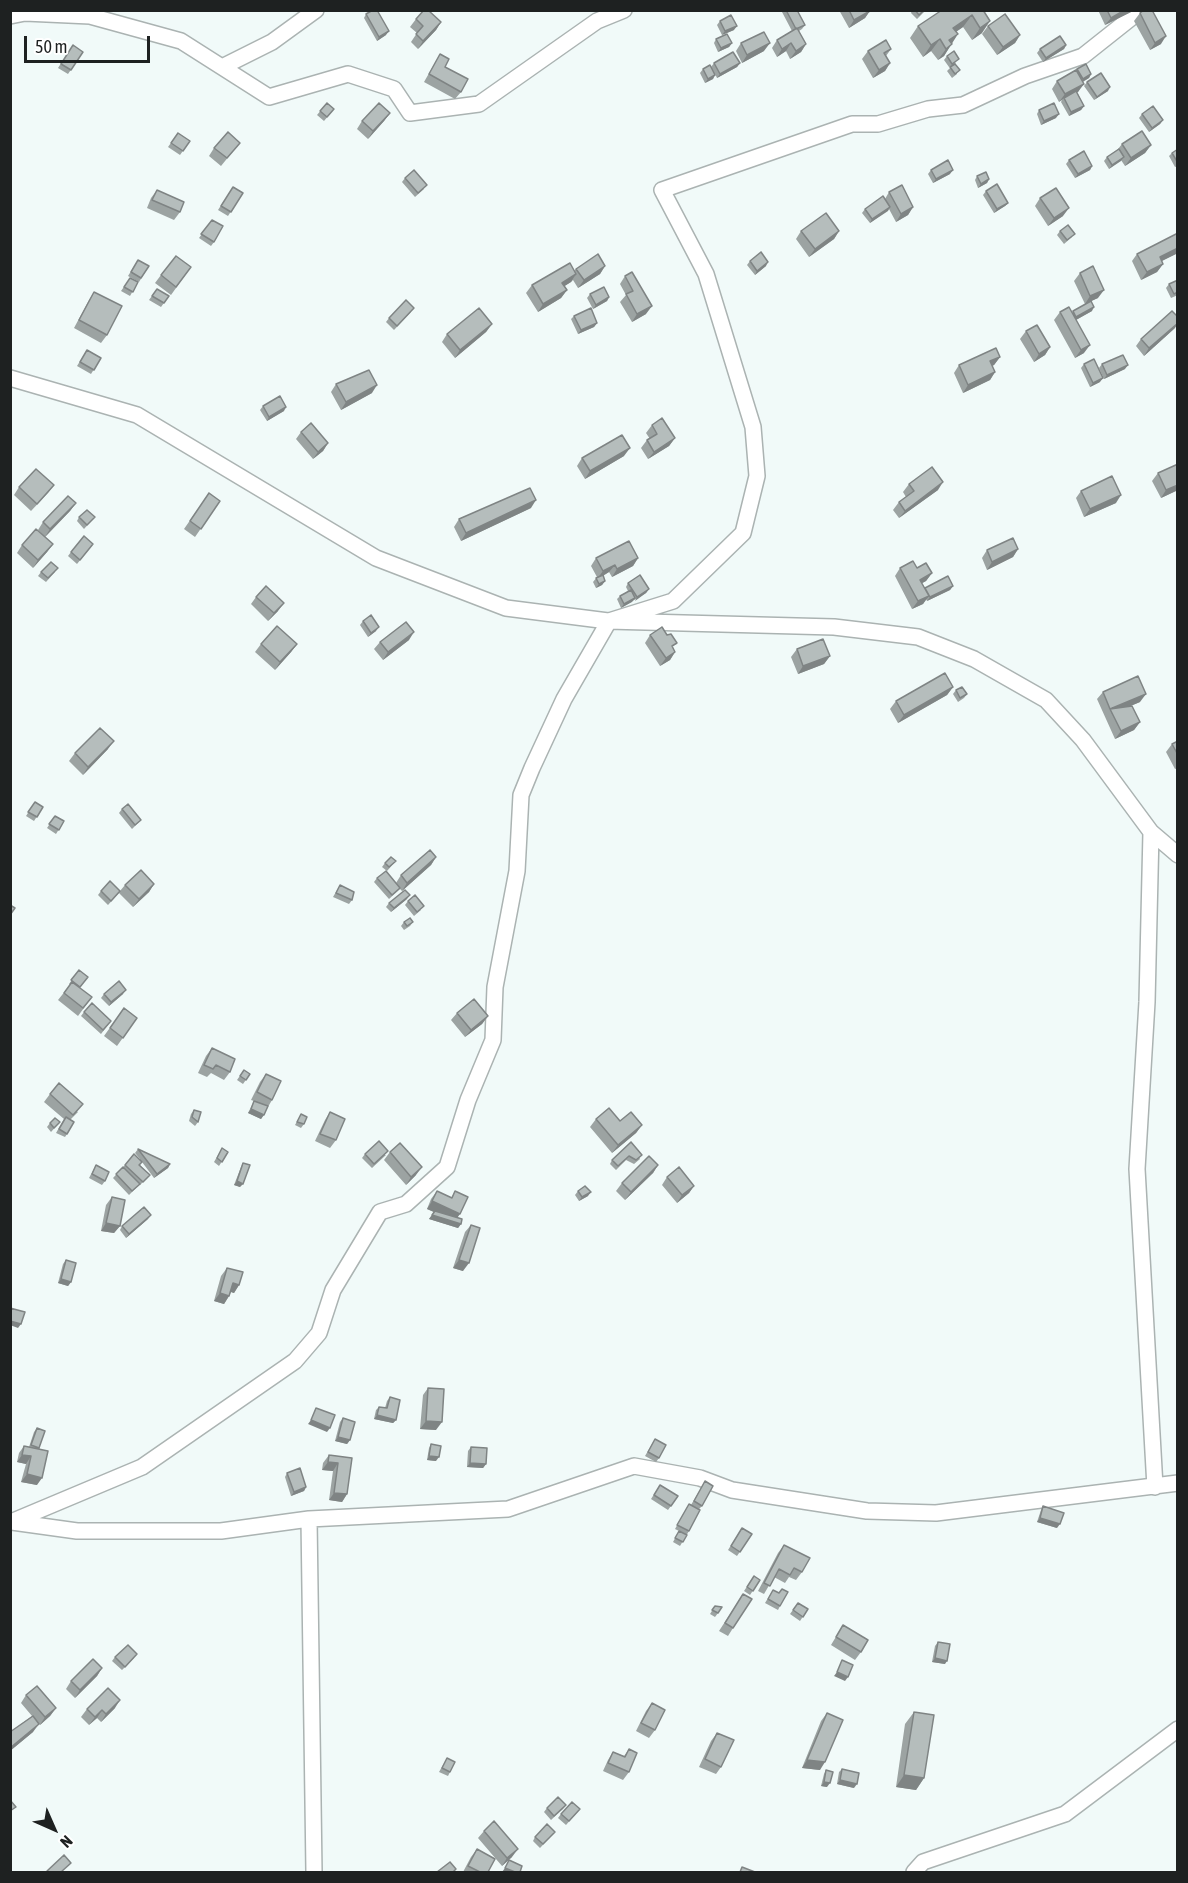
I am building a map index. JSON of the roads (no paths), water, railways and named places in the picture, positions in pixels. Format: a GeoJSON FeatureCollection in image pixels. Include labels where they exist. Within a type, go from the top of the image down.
{"type":"FeatureCollection","features":[{"type":"Feature","properties":{"kind":"street"},"geometry":{"type":"LineString","coordinates":[[224,66],[272,42],[316,10]]}},
{"type":"Feature","properties":{"kind":"street"},"geometry":{"type":"LineString","coordinates":[[10,16],[25,13],[90,16],[181,40],[269,97],[348,74],[394,89],[410,113],[479,104],[597,21],[624,10]]}},
{"type":"Feature","properties":{"kind":"street"},"geometry":{"type":"LineString","coordinates":[[11,1522],[142,1467],[295,1361],[319,1333],[333,1290],[380,1212],[405,1204],[447,1167],[468,1100],[493,1040],[495,987],[517,871],[521,795],[564,699],[609,621],[673,601],[742,533],[757,476],[753,427],[706,274],[662,190],[852,124],[878,124],[928,109],[963,105],[1025,76],[1083,56],[1141,10]]}},
{"type":"Feature","properties":{"kind":"street"},"geometry":{"type":"LineString","coordinates":[[12,380],[137,416],[376,558],[506,608],[609,621],[834,627],[918,637],[974,659],[1046,700],[1083,740],[1151,832],[1178,855]]}},
{"type":"Feature","properties":{"kind":"street"},"geometry":{"type":"LineString","coordinates":[[1151,832],[1147,1002],[1137,1169],[1155,1487]]}},
{"type":"Feature","properties":{"kind":"street"},"geometry":{"type":"LineString","coordinates":[[11,1522],[77,1531],[221,1531],[309,1519],[508,1509],[634,1466],[700,1478],[732,1490],[867,1511],[936,1513],[1178,1483]]}},
{"type":"Feature","properties":{"kind":"street"},"geometry":{"type":"LineString","coordinates":[[309,1519],[314,1872]]}},
{"type":"Feature","properties":{"kind":"street"},"geometry":{"type":"LineString","coordinates":[[914,1872],[924,1862],[1065,1814],[1178,1729]]}}]}
